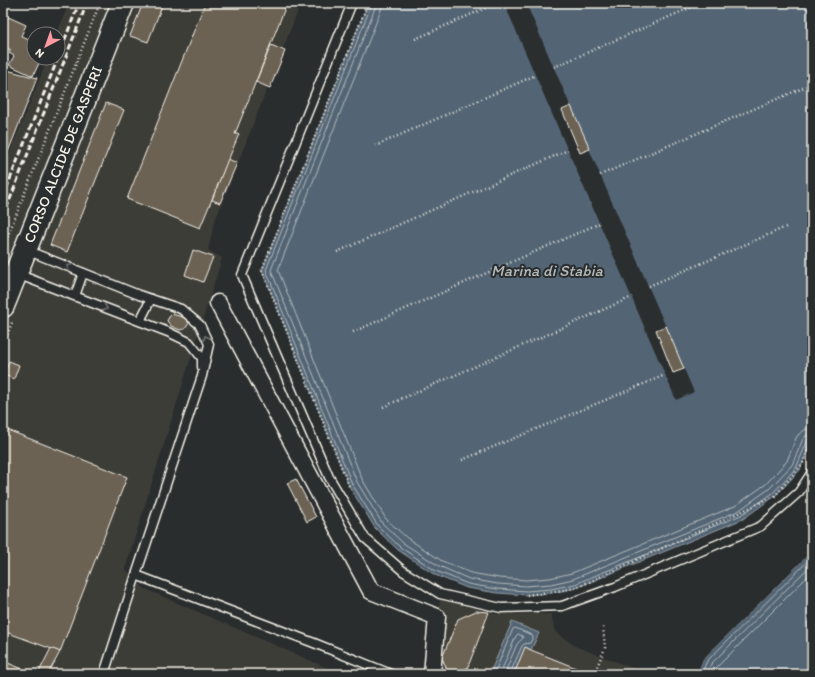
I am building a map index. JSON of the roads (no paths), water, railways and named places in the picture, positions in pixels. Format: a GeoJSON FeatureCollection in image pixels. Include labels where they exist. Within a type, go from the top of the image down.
{"type":"FeatureCollection","features":[{"type":"Feature","properties":{"kind":"street","name":"CORSO ALCIDE DE GASPERI"},"geometry":{"type":"LineString","coordinates":[[3,306],[123,3]]}},
{"type":"Feature","properties":{"kind":"street"},"geometry":{"type":"LineString","coordinates":[[218,303],[371,591],[437,617],[432,674]]}},
{"type":"Feature","properties":{"kind":"lane"},"geometry":{"type":"LineString","coordinates":[[352,3],[242,275],[329,477],[366,538],[403,571],[440,594],[501,608],[562,606],[615,587],[761,526],[799,492],[812,472]]}},
{"type":"Feature","properties":{"kind":"lane"},"geometry":{"type":"LineString","coordinates":[[25,250],[181,310],[200,325],[209,344],[202,376],[104,674]]}},
{"type":"Feature","properties":{"kind":"lane"},"geometry":{"type":"LineString","coordinates":[[75,296],[83,273]]}},
{"type":"Feature","properties":{"kind":"lane"},"geometry":{"type":"LineString","coordinates":[[16,274],[168,332],[189,342],[202,358],[202,376]]}},
{"type":"Feature","properties":{"kind":"lane"},"geometry":{"type":"LineString","coordinates":[[140,321],[151,299]]}},
{"type":"Feature","properties":{"kind":"lane"},"geometry":{"type":"LineString","coordinates":[[136,575],[391,674]]}},
{"type":"Feature","properties":{"kind":"water","name":"Marina di Stabia"},"geometry":{"type":"Polygon","coordinates":[[[368,3],[812,3],[812,439],[800,470],[775,496],[743,519],[576,588],[552,593],[527,595],[497,593],[467,588],[435,575],[398,550],[375,528],[349,486],[262,270],[368,3]]]}},
{"type":"Feature","properties":{"kind":"water"},"geometry":{"type":"Polygon","coordinates":[[[812,551],[812,674],[697,674],[703,659],[812,551]]]}},
{"type":"Feature","properties":{"kind":"water"},"geometry":{"type":"Polygon","coordinates":[[[512,622],[539,633],[531,650],[526,647],[514,674],[492,674],[490,673],[512,622]]]}},
{"type":"Feature","properties":{"kind":"railway"},"geometry":{"type":"LineString","coordinates":[[66,36],[79,3]]}},
{"type":"Feature","properties":{"kind":"railway"},"geometry":{"type":"LineString","coordinates":[[3,217],[87,3]]}},
{"type":"Feature","properties":{"kind":"railway"},"geometry":{"type":"LineString","coordinates":[[3,197],[55,66]]}}]}
